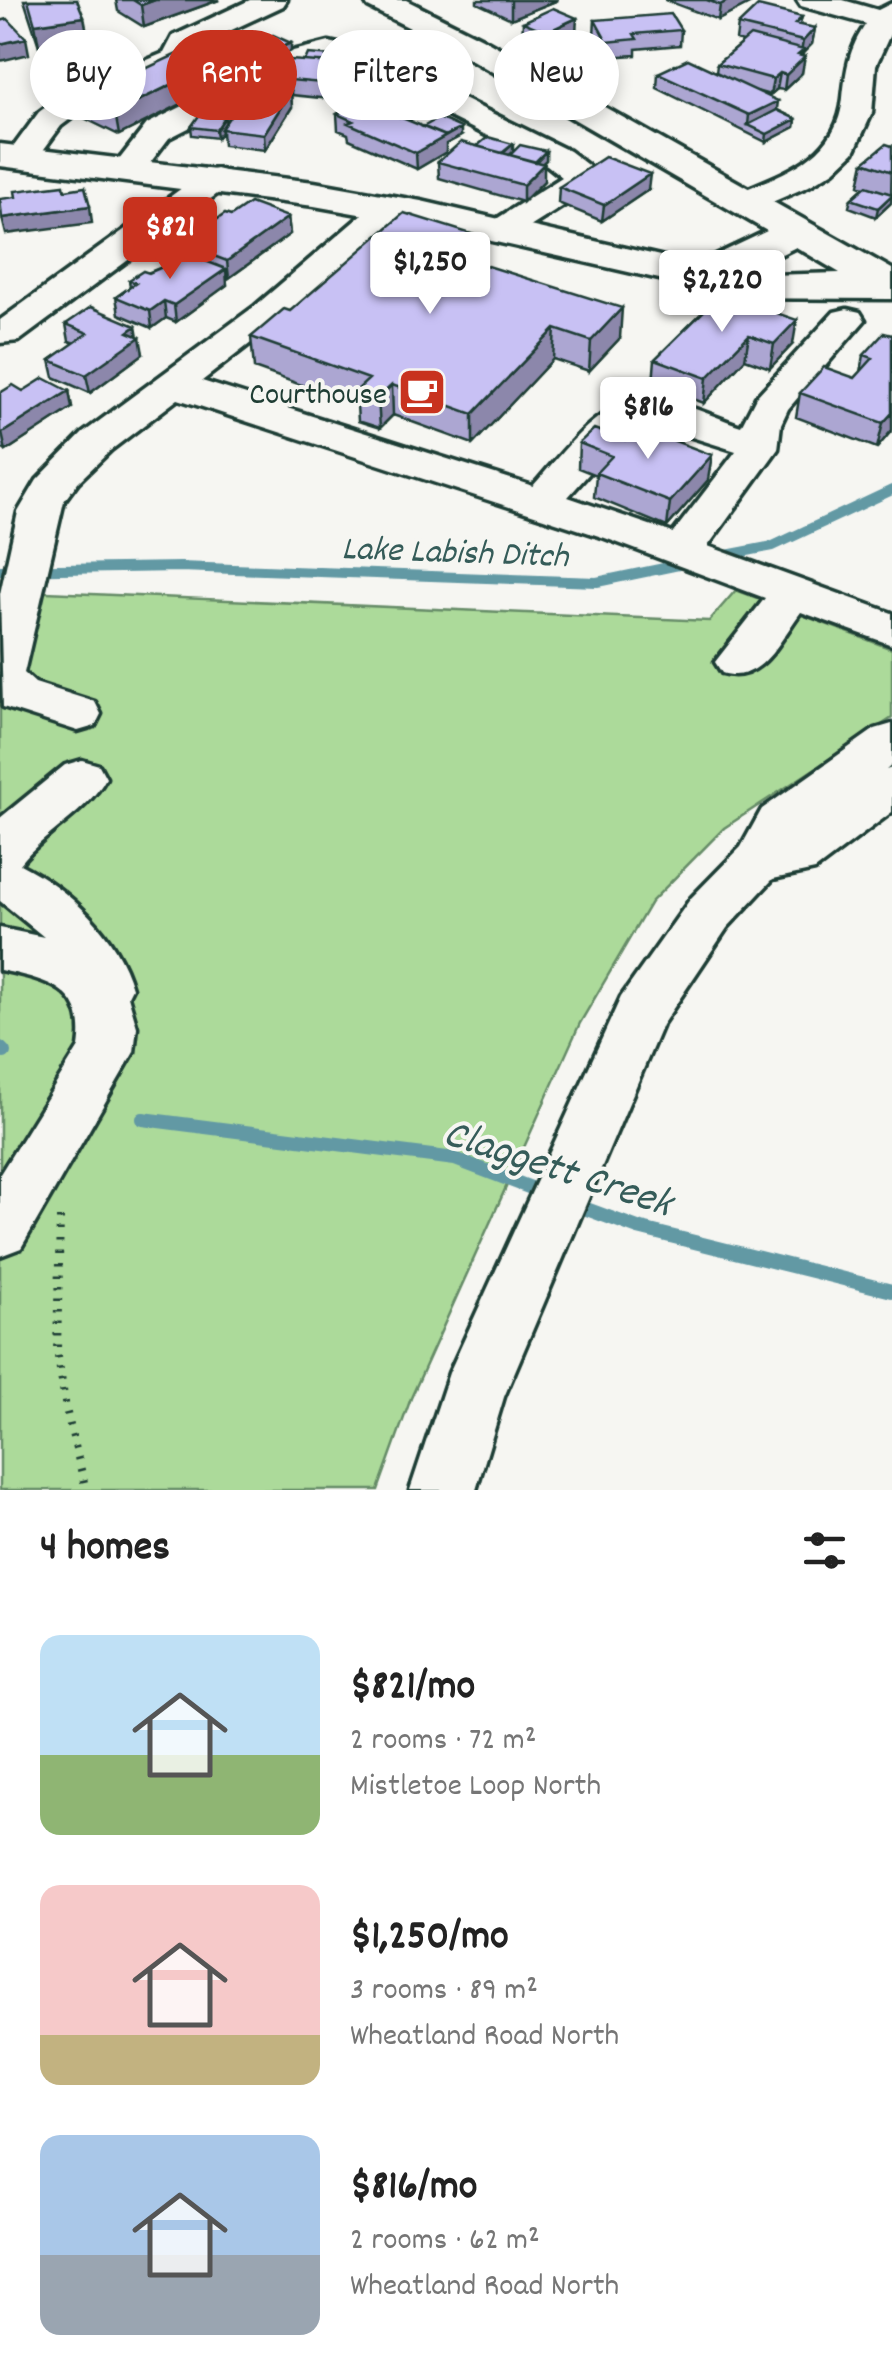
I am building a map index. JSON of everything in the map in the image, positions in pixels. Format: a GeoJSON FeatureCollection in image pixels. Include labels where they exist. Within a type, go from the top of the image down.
{"type":"FeatureCollection","features":[{"type":"Feature","properties":{"kind":"main road"},"geometry":{"type":"LineString","coordinates":[[380,0],[470,46],[892,286]]}},
{"type":"Feature","properties":{"kind":"main road"},"geometry":{"type":"LineString","coordinates":[[11,156],[216,180],[390,208],[638,266],[702,272],[722,268],[796,232]]}},
{"type":"Feature","properties":{"kind":"main road"},"geometry":{"type":"LineString","coordinates":[[638,266],[670,283],[707,288],[892,286]]}},
{"type":"Feature","properties":{"kind":"street"},"geometry":{"type":"LineString","coordinates":[[11,156],[70,104],[176,58],[183,42],[273,0]]}},
{"type":"Feature","properties":{"kind":"street"},"geometry":{"type":"LineString","coordinates":[[744,202],[806,174],[845,142],[857,109],[858,67],[868,41],[888,16],[811,0]]}},
{"type":"Feature","properties":{"kind":"street"},"geometry":{"type":"LineString","coordinates":[[128,169],[158,131],[226,93],[318,52],[348,53],[368,59],[436,98],[558,158],[578,174],[580,179],[572,186],[499,232]]}},
{"type":"Feature","properties":{"kind":"street"},"geometry":{"type":"LineString","coordinates":[[2,332],[216,180]]}},
{"type":"Feature","properties":{"kind":"street"},"geometry":{"type":"LineString","coordinates":[[78,714],[19,695],[0,678],[2,656],[31,556],[32,528],[53,486],[71,466],[310,279],[390,208]]}},
{"type":"Feature","properties":{"kind":"street"},"geometry":{"type":"LineString","coordinates":[[682,551],[759,444],[761,424],[770,405],[847,320]]}},
{"type":"Feature","properties":{"kind":"street"},"geometry":{"type":"LineString","coordinates":[[174,384],[542,502],[892,630]]}},
{"type":"Feature","properties":{"kind":"street"},"geometry":{"type":"LineString","coordinates":[[542,502],[610,428],[632,412],[651,410],[759,444]]}},
{"type":"Feature","properties":{"kind":"street"},"geometry":{"type":"LineString","coordinates":[[0,495],[53,486]]}},
{"type":"Feature","properties":{"kind":"street"},"geometry":{"type":"LineString","coordinates":[[738,662],[794,592]]}},
{"type":"Feature","properties":{"kind":"street"},"geometry":{"type":"LineString","coordinates":[[443,1490],[472,1396],[640,1013],[708,913],[759,862],[779,822],[892,741]]}},
{"type":"Feature","properties":{"kind":"street"},"geometry":{"type":"LineString","coordinates":[[0,853],[16,833],[82,778]]}},
{"type":"Feature","properties":{"kind":"street"},"geometry":{"type":"LineString","coordinates":[[759,862],[796,856],[892,786]]}},
{"type":"Feature","properties":{"kind":"street"},"geometry":{"type":"LineString","coordinates":[[0,877],[12,882],[68,928],[91,955],[104,978],[106,1027],[72,1109],[0,1228]]}},
{"type":"Feature","properties":{"kind":"street"},"geometry":{"type":"LineString","coordinates":[[0,949],[34,955],[72,969],[106,1027]]}},
{"type":"Feature","properties":{"kind":"path"},"geometry":{"type":"LineString","coordinates":[[33,1178],[53,1195],[60,1211],[57,1350],[66,1410],[86,1490]]}},
{"type":"Feature","properties":{"kind":"green space"},"geometry":{"type":"Polygon","coordinates":[[[0,590],[709,621],[736,590],[892,649],[892,718],[724,828],[651,902],[580,1023],[411,1398],[378,1490],[0,1490],[0,590]]]}},
{"type":"Feature","properties":{"kind":"building"},"geometry":{"type":"Polygon","coordinates":[[[28,0],[77,0],[84,17],[35,24],[28,0]]]}},
{"type":"Feature","properties":{"kind":"building"},"geometry":{"type":"Polygon","coordinates":[[[758,6],[802,17],[795,24],[815,28],[803,41],[738,25],[758,6]]]}},
{"type":"Feature","properties":{"kind":"building"},"geometry":{"type":"Polygon","coordinates":[[[553,8],[577,18],[551,30],[523,22],[553,8]]]}},
{"type":"Feature","properties":{"kind":"building"},"geometry":{"type":"Polygon","coordinates":[[[671,14],[681,30],[634,34],[637,39],[619,41],[619,30],[600,30],[595,20],[671,14]]]}},
{"type":"Feature","properties":{"kind":"building"},"geometry":{"type":"Polygon","coordinates":[[[8,19],[26,38],[0,44],[0,21],[8,19]]]}},
{"type":"Feature","properties":{"kind":"building"},"geometry":{"type":"Polygon","coordinates":[[[750,36],[804,50],[798,55],[805,57],[786,75],[780,73],[773,79],[717,64],[750,36]]]}},
{"type":"Feature","properties":{"kind":"building"},"geometry":{"type":"Polygon","coordinates":[[[308,54],[317,55],[317,62],[305,61],[308,54]]]}},
{"type":"Feature","properties":{"kind":"building"},"geometry":{"type":"Polygon","coordinates":[[[166,59],[166,87],[146,97],[146,69],[166,59]]]}},
{"type":"Feature","properties":{"kind":"building"},"geometry":{"type":"Polygon","coordinates":[[[688,59],[778,101],[749,115],[658,73],[688,59]]]}},
{"type":"Feature","properties":{"kind":"building"},"geometry":{"type":"Polygon","coordinates":[[[297,60],[317,62],[317,83],[297,81],[297,60]]]}},
{"type":"Feature","properties":{"kind":"building"},"geometry":{"type":"Polygon","coordinates":[[[777,110],[796,119],[767,134],[748,125],[777,110]]]}},
{"type":"Feature","properties":{"kind":"building"},"geometry":{"type":"Polygon","coordinates":[[[196,120],[223,120],[216,130],[191,127],[196,120]]]}},
{"type":"Feature","properties":{"kind":"building"},"geometry":{"type":"Polygon","coordinates":[[[227,120],[273,120],[264,134],[221,129],[227,120]]]}},
{"type":"Feature","properties":{"kind":"building"},"geometry":{"type":"Polygon","coordinates":[[[407,120],[446,136],[416,153],[348,123],[407,120]]]}},
{"type":"Feature","properties":{"kind":"building"},"geometry":{"type":"Polygon","coordinates":[[[443,120],[461,128],[445,136],[423,127],[443,120]]]}},
{"type":"Feature","properties":{"kind":"building"},"geometry":{"type":"Polygon","coordinates":[[[488,137],[513,144],[502,153],[477,146],[488,137]]]}},
{"type":"Feature","properties":{"kind":"building"},"geometry":{"type":"Polygon","coordinates":[[[461,142],[544,164],[523,185],[438,162],[461,142]]]}},
{"type":"Feature","properties":{"kind":"building"},"geometry":{"type":"Polygon","coordinates":[[[886,144],[892,146],[892,172],[864,162],[886,144]]]}},
{"type":"Feature","properties":{"kind":"building"},"geometry":{"type":"Polygon","coordinates":[[[520,145],[546,151],[535,162],[510,155],[520,145]]]}},
{"type":"Feature","properties":{"kind":"building"},"geometry":{"type":"Polygon","coordinates":[[[605,157],[650,174],[604,205],[559,187],[605,157]]]}},
{"type":"Feature","properties":{"kind":"building"},"geometry":{"type":"Polygon","coordinates":[[[64,185],[65,190],[85,187],[90,206],[2,218],[0,199],[16,197],[15,191],[64,185]]]}},
{"type":"Feature","properties":{"kind":"building"},"geometry":{"type":"Polygon","coordinates":[[[866,186],[892,195],[878,208],[851,199],[866,186]]]}},
{"type":"Feature","properties":{"kind":"building"},"geometry":{"type":"Polygon","coordinates":[[[250,203],[288,217],[227,261],[182,244],[225,214],[231,216],[250,203]]]}},
{"type":"Feature","properties":{"kind":"building"},"geometry":{"type":"Polygon","coordinates":[[[404,213],[478,236],[456,256],[622,308],[591,341],[555,329],[473,414],[392,385],[378,398],[357,390],[369,379],[251,337],[284,309],[290,311],[404,213]]]}},
{"type":"Feature","properties":{"kind":"building"},"geometry":{"type":"Polygon","coordinates":[[[185,253],[226,269],[174,305],[164,301],[150,311],[116,297],[136,283],[129,280],[143,271],[149,273],[185,253]]]}},
{"type":"Feature","properties":{"kind":"building"},"geometry":{"type":"Polygon","coordinates":[[[721,294],[797,320],[774,344],[749,335],[707,378],[655,359],[721,294]]]}},
{"type":"Feature","properties":{"kind":"building"},"geometry":{"type":"Polygon","coordinates":[[[91,307],[136,326],[128,332],[140,337],[86,375],[50,360],[88,333],[66,324],[91,307]]]}},
{"type":"Feature","properties":{"kind":"building"},"geometry":{"type":"Polygon","coordinates":[[[884,333],[892,335],[892,413],[883,423],[800,393],[824,367],[855,378],[873,358],[864,355],[884,333]]]}},
{"type":"Feature","properties":{"kind":"building"},"geometry":{"type":"Polygon","coordinates":[[[44,378],[69,391],[0,432],[0,393],[13,385],[23,391],[44,378]]]}},
{"type":"Feature","properties":{"kind":"building"},"geometry":{"type":"Polygon","coordinates":[[[638,427],[712,455],[670,502],[596,473],[612,456],[579,443],[594,429],[625,440],[638,427]]]}},
{"type":"Feature","properties":{"kind":"waterway","name":"Lake Labish Ditch"},"geometry":{"type":"LineString","coordinates":[[716,557],[773,546],[892,490]]}},
{"type":"Feature","properties":{"kind":"waterway","name":"Lake Labish Ditch"},"geometry":{"type":"LineString","coordinates":[[0,570],[180,567],[597,582],[693,562]]}},
{"type":"Feature","properties":{"kind":"waterway","name":"Claggett Creek"},"geometry":{"type":"LineString","coordinates":[[0,1048],[4,1052]]}},
{"type":"Feature","properties":{"kind":"waterway","name":"Claggett Creek"},"geometry":{"type":"LineString","coordinates":[[143,1119],[455,1159],[547,1194]]}},
{"type":"Feature","properties":{"kind":"waterway","name":"Claggett Creek"},"geometry":{"type":"LineString","coordinates":[[573,1204],[638,1228],[892,1291]]}},
{"type":"Feature","properties":{"kind":"place","name":"Courthouse"},"geometry":{"type":"Point","coordinates":[422,392]}}]}
